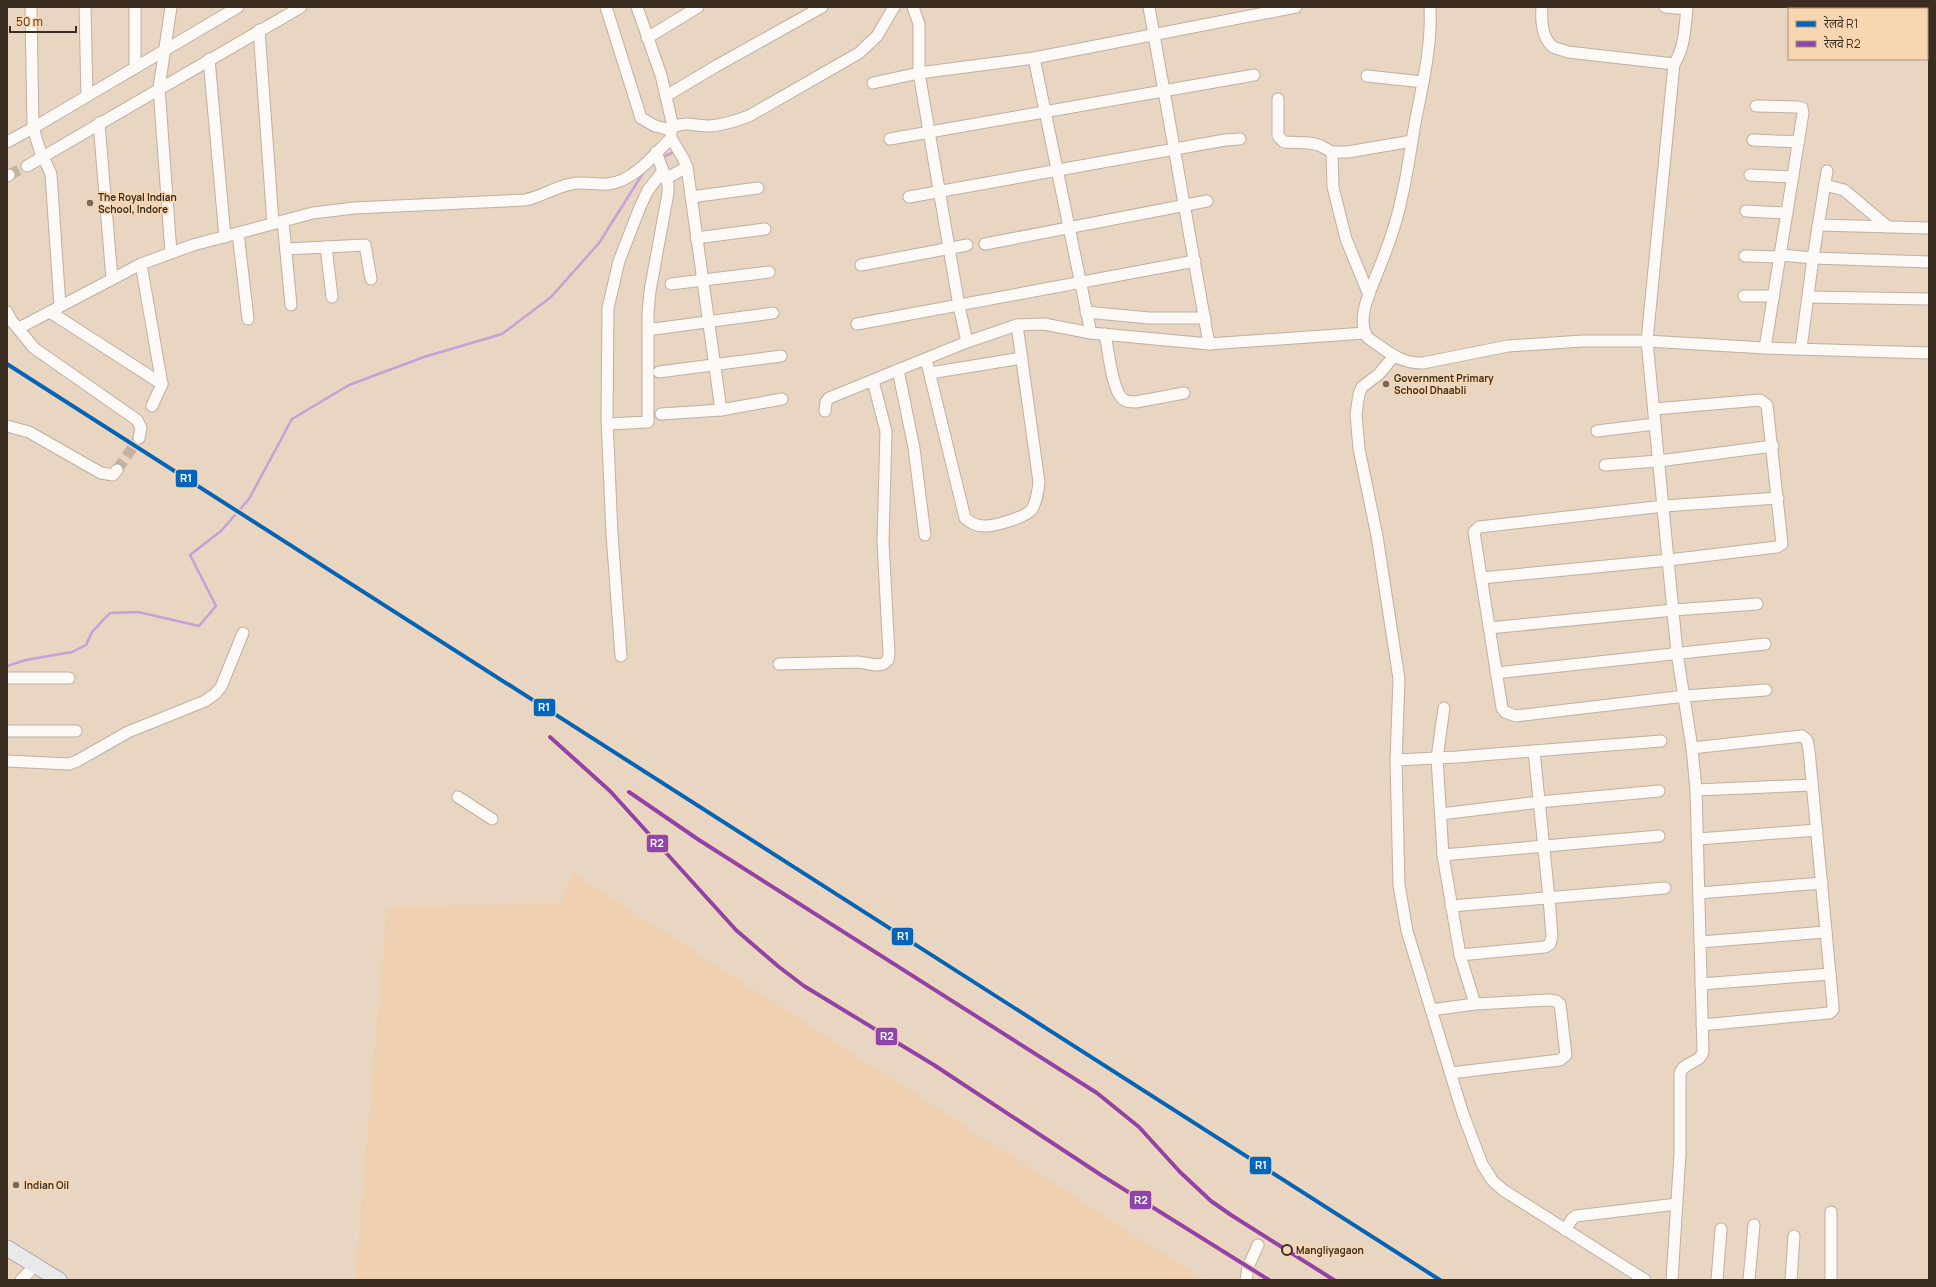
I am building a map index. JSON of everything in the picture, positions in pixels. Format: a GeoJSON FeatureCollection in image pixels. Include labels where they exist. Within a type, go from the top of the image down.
{"type":"FeatureCollection","features":[{"type":"Feature","properties":{"kind":"main road"},"geometry":{"type":"LineString","coordinates":[[7,1248],[58,1280]]}},
{"type":"Feature","properties":{"kind":"main road"},"geometry":{"type":"LineString","coordinates":[[7,1258],[25,1276],[43,1280]]}},
{"type":"Feature","properties":{"kind":"street"},"geometry":{"type":"LineString","coordinates":[[31,7],[33,128],[42,157],[51,174],[60,306]]}},
{"type":"Feature","properties":{"kind":"street"},"geometry":{"type":"LineString","coordinates":[[85,7],[87,96]]}},
{"type":"Feature","properties":{"kind":"street"},"geometry":{"type":"LineString","coordinates":[[134,7],[135,67]]}},
{"type":"Feature","properties":{"kind":"street"},"geometry":{"type":"LineString","coordinates":[[171,7],[159,88],[171,253]]}},
{"type":"Feature","properties":{"kind":"street"},"geometry":{"type":"LineString","coordinates":[[7,142],[165,50],[223,12],[238,7]]}},
{"type":"Feature","properties":{"kind":"street"},"geometry":{"type":"LineString","coordinates":[[27,166],[159,88],[301,7]]}},
{"type":"Feature","properties":{"kind":"street"},"geometry":{"type":"LineString","coordinates":[[606,7],[641,118],[673,136]]}},
{"type":"Feature","properties":{"kind":"street"},"geometry":{"type":"LineString","coordinates":[[636,7],[648,38],[666,96],[673,136],[685,162],[721,410]]}},
{"type":"Feature","properties":{"kind":"street"},"geometry":{"type":"LineString","coordinates":[[648,38],[698,7]]}},
{"type":"Feature","properties":{"kind":"street"},"geometry":{"type":"LineString","coordinates":[[666,96],[822,7]]}},
{"type":"Feature","properties":{"kind":"street"},"geometry":{"type":"LineString","coordinates":[[621,656],[612,534],[608,424],[608,308],[619,261],[640,207],[673,136],[683,123],[708,126],[729,123],[749,116],[859,52],[877,36],[894,7]]}},
{"type":"Feature","properties":{"kind":"street"},"geometry":{"type":"LineString","coordinates":[[1149,7],[1209,344]]}},
{"type":"Feature","properties":{"kind":"street"},"geometry":{"type":"LineString","coordinates":[[873,83],[919,73],[1034,58],[1155,35],[1275,9],[1296,7]]}},
{"type":"Feature","properties":{"kind":"street"},"geometry":{"type":"LineString","coordinates":[[1430,7],[1423,82],[1402,197],[1392,238],[1369,295],[1363,318],[1365,333],[1368,338],[1400,360],[1409,363],[1423,363],[1508,346],[1582,341],[1647,341],[1765,348],[1929,353]]}},
{"type":"Feature","properties":{"kind":"street"},"geometry":{"type":"LineString","coordinates":[[1542,7],[1541,21],[1546,37],[1553,47],[1568,52],[1674,68]]}},
{"type":"Feature","properties":{"kind":"street"},"geometry":{"type":"LineString","coordinates":[[1665,7],[1687,8],[1683,45],[1674,68],[1672,84],[1647,341],[1677,653],[1685,696],[1696,790],[1702,984],[1702,1055],[1684,1066],[1680,1074],[1680,1153],[1672,1280]]}},
{"type":"Feature","properties":{"kind":"street"},"geometry":{"type":"LineString","coordinates":[[915,9],[919,24],[919,73],[959,306],[967,342]]}},
{"type":"Feature","properties":{"kind":"street"},"geometry":{"type":"LineString","coordinates":[[259,30],[278,222],[286,249],[291,305]]}},
{"type":"Feature","properties":{"kind":"street"},"geometry":{"type":"LineString","coordinates":[[1034,58],[1091,333]]}},
{"type":"Feature","properties":{"kind":"street"},"geometry":{"type":"LineString","coordinates":[[209,59],[225,237]]}},
{"type":"Feature","properties":{"kind":"street"},"geometry":{"type":"LineString","coordinates":[[890,139],[1254,75]]}},
{"type":"Feature","properties":{"kind":"street"},"geometry":{"type":"LineString","coordinates":[[1367,76],[1423,82]]}},
{"type":"Feature","properties":{"kind":"street"},"geometry":{"type":"LineString","coordinates":[[1278,99],[1278,136],[1280,140],[1284,142],[1319,145],[1332,152],[1348,152],[1412,141]]}},
{"type":"Feature","properties":{"kind":"street"},"geometry":{"type":"LineString","coordinates":[[1756,106],[1802,108],[1803,113],[1765,348]]}},
{"type":"Feature","properties":{"kind":"street"},"geometry":{"type":"LineString","coordinates":[[99,123],[112,279]]}},
{"type":"Feature","properties":{"kind":"street"},"geometry":{"type":"LineString","coordinates":[[909,197],[939,190],[1225,140],[1240,139]]}},
{"type":"Feature","properties":{"kind":"street"},"geometry":{"type":"LineString","coordinates":[[1753,140],[1798,142]]}},
{"type":"Feature","properties":{"kind":"street"},"geometry":{"type":"LineString","coordinates":[[1332,152],[1333,187],[1346,239],[1369,295]]}},
{"type":"Feature","properties":{"kind":"street"},"geometry":{"type":"LineString","coordinates":[[139,438],[142,428],[137,420],[34,348],[11,320],[50,312],[141,264],[171,253],[278,222],[327,211],[354,208],[525,200],[538,197],[562,186],[574,183],[607,184],[624,180],[661,164],[685,162]]}},
{"type":"Feature","properties":{"kind":"street"},"geometry":{"type":"LineString","coordinates":[[608,424],[648,422],[648,313],[650,291],[668,193],[661,164]]}},
{"type":"Feature","properties":{"kind":"street"},"geometry":{"type":"LineString","coordinates":[[1801,348],[1827,170]]}},
{"type":"Feature","properties":{"kind":"street"},"geometry":{"type":"LineString","coordinates":[[1750,175],[1793,178]]}},
{"type":"Feature","properties":{"kind":"street"},"geometry":{"type":"LineString","coordinates":[[1825,185],[1844,190],[1888,226]]}},
{"type":"Feature","properties":{"kind":"street"},"geometry":{"type":"LineString","coordinates":[[691,198],[758,188]]}},
{"type":"Feature","properties":{"kind":"street"},"geometry":{"type":"LineString","coordinates":[[985,244],[1184,204],[1207,201]]}},
{"type":"Feature","properties":{"kind":"street"},"geometry":{"type":"LineString","coordinates":[[1746,211],[1787,213]]}},
{"type":"Feature","properties":{"kind":"street"},"geometry":{"type":"LineString","coordinates":[[1818,225],[1929,228]]}},
{"type":"Feature","properties":{"kind":"street"},"geometry":{"type":"LineString","coordinates":[[696,238],[765,229]]}},
{"type":"Feature","properties":{"kind":"street"},"geometry":{"type":"LineString","coordinates":[[238,233],[248,319]]}},
{"type":"Feature","properties":{"kind":"street"},"geometry":{"type":"LineString","coordinates":[[286,249],[365,245],[371,279]]}},
{"type":"Feature","properties":{"kind":"street"},"geometry":{"type":"LineString","coordinates":[[861,265],[949,248],[967,246]]}},
{"type":"Feature","properties":{"kind":"street"},"geometry":{"type":"LineString","coordinates":[[326,247],[332,297]]}},
{"type":"Feature","properties":{"kind":"street"},"geometry":{"type":"LineString","coordinates":[[1745,256],[1929,262]]}},
{"type":"Feature","properties":{"kind":"street"},"geometry":{"type":"LineString","coordinates":[[857,324],[1080,284],[1195,261]]}},
{"type":"Feature","properties":{"kind":"street"},"geometry":{"type":"LineString","coordinates":[[141,264],[162,384],[152,406]]}},
{"type":"Feature","properties":{"kind":"street"},"geometry":{"type":"LineString","coordinates":[[670,284],[769,272]]}},
{"type":"Feature","properties":{"kind":"street"},"geometry":{"type":"LineString","coordinates":[[1744,296],[1774,296]]}},
{"type":"Feature","properties":{"kind":"street"},"geometry":{"type":"LineString","coordinates":[[1808,297],[1929,299]]}},
{"type":"Feature","properties":{"kind":"street"},"geometry":{"type":"LineString","coordinates":[[50,312],[162,384]]}},
{"type":"Feature","properties":{"kind":"street"},"geometry":{"type":"LineString","coordinates":[[1086,312],[1149,318],[1205,318]]}},
{"type":"Feature","properties":{"kind":"street"},"geometry":{"type":"LineString","coordinates":[[654,329],[708,320],[774,313]]}},
{"type":"Feature","properties":{"kind":"street"},"geometry":{"type":"LineString","coordinates":[[826,411],[826,402],[829,398],[967,342],[1017,325],[1044,324],[1091,333],[1209,344],[1365,333]]}},
{"type":"Feature","properties":{"kind":"street"},"geometry":{"type":"LineString","coordinates":[[926,359],[965,518],[973,524],[986,526],[1024,516],[1031,510],[1036,498],[1039,482],[1017,325]]}},
{"type":"Feature","properties":{"kind":"street"},"geometry":{"type":"LineString","coordinates":[[1105,334],[1116,389],[1122,398],[1127,402],[1136,402],[1184,393]]}},
{"type":"Feature","properties":{"kind":"street"},"geometry":{"type":"LineString","coordinates":[[659,372],[781,356]]}},
{"type":"Feature","properties":{"kind":"street"},"geometry":{"type":"LineString","coordinates":[[1394,356],[1379,374],[1362,387],[1359,394],[1356,414],[1359,449],[1376,536],[1399,679],[1396,760],[1399,885],[1407,930],[1464,1114],[1482,1164],[1492,1180],[1503,1190],[1645,1280]]}},
{"type":"Feature","properties":{"kind":"street"},"geometry":{"type":"LineString","coordinates":[[930,373],[1022,358]]}},
{"type":"Feature","properties":{"kind":"street"},"geometry":{"type":"LineString","coordinates":[[898,370],[914,448],[925,535]]}},
{"type":"Feature","properties":{"kind":"street"},"geometry":{"type":"LineString","coordinates":[[779,664],[858,662],[876,665],[883,664],[888,660],[889,654],[883,542],[886,431],[873,381]]}},
{"type":"Feature","properties":{"kind":"street"},"geometry":{"type":"LineString","coordinates":[[662,414],[721,410],[782,398]]}},
{"type":"Feature","properties":{"kind":"street"},"geometry":{"type":"LineString","coordinates":[[1481,578],[1669,560],[1778,547],[1782,544],[1773,446],[1767,405],[1760,400],[1654,409]]}},
{"type":"Feature","properties":{"kind":"street"},"geometry":{"type":"LineString","coordinates":[[1597,431],[1656,424]]}},
{"type":"Feature","properties":{"kind":"street"},"geometry":{"type":"LineString","coordinates":[[7,426],[30,432],[101,474],[113,475],[117,470]]}},
{"type":"Feature","properties":{"kind":"street"},"geometry":{"type":"LineString","coordinates":[[1605,465],[1659,461],[1773,446]]}},
{"type":"Feature","properties":{"kind":"street"},"geometry":{"type":"LineString","coordinates":[[1766,690],[1685,696],[1516,716],[1505,712],[1502,708],[1496,674],[1474,532],[1479,526],[1664,506],[1778,498]]}},
{"type":"Feature","properties":{"kind":"street"},"geometry":{"type":"LineString","coordinates":[[1489,628],[1674,610],[1757,604]]}},
{"type":"Feature","properties":{"kind":"street"},"geometry":{"type":"LineString","coordinates":[[7,762],[69,764],[77,762],[128,732],[205,701],[221,687],[243,633]]}},
{"type":"Feature","properties":{"kind":"street"},"geometry":{"type":"LineString","coordinates":[[1496,674],[1765,644]]}},
{"type":"Feature","properties":{"kind":"street"},"geometry":{"type":"LineString","coordinates":[[7,678],[69,678]]}},
{"type":"Feature","properties":{"kind":"street"},"geometry":{"type":"LineString","coordinates":[[1444,708],[1437,758],[1443,855],[1460,955],[1475,1004]]}},
{"type":"Feature","properties":{"kind":"street"},"geometry":{"type":"LineString","coordinates":[[7,732],[76,731]]}},
{"type":"Feature","properties":{"kind":"street"},"geometry":{"type":"LineString","coordinates":[[1692,748],[1802,736],[1807,740],[1833,1006],[1833,1010],[1829,1013],[1702,1025]]}},
{"type":"Feature","properties":{"kind":"street"},"geometry":{"type":"LineString","coordinates":[[1396,760],[1661,741]]}},
{"type":"Feature","properties":{"kind":"street"},"geometry":{"type":"LineString","coordinates":[[1460,955],[1545,947],[1550,944],[1552,936],[1549,898],[1534,751]]}},
{"type":"Feature","properties":{"kind":"street"},"geometry":{"type":"LineString","coordinates":[[1696,790],[1812,785]]}},
{"type":"Feature","properties":{"kind":"street"},"geometry":{"type":"LineString","coordinates":[[1441,814],[1539,802],[1659,792]]}},
{"type":"Feature","properties":{"kind":"street"},"geometry":{"type":"LineString","coordinates":[[458,797],[492,819]]}},
{"type":"Feature","properties":{"kind":"street"},"geometry":{"type":"LineString","coordinates":[[1698,839],[1817,830]]}},
{"type":"Feature","properties":{"kind":"street"},"geometry":{"type":"LineString","coordinates":[[1443,855],[1659,836]]}},
{"type":"Feature","properties":{"kind":"street"},"geometry":{"type":"LineString","coordinates":[[1699,893],[1822,883]]}},
{"type":"Feature","properties":{"kind":"street"},"geometry":{"type":"LineString","coordinates":[[1451,906],[1665,888]]}},
{"type":"Feature","properties":{"kind":"street"},"geometry":{"type":"LineString","coordinates":[[1700,942],[1826,932]]}},
{"type":"Feature","properties":{"kind":"street"},"geometry":{"type":"LineString","coordinates":[[1702,984],[1830,974]]}},
{"type":"Feature","properties":{"kind":"street"},"geometry":{"type":"LineString","coordinates":[[1432,1010],[1475,1004],[1556,1001],[1560,1004],[1566,1055],[1560,1060],[1451,1073]]}},
{"type":"Feature","properties":{"kind":"street"},"geometry":{"type":"LineString","coordinates":[[1565,1230],[1572,1219],[1576,1216],[1677,1204]]}},
{"type":"Feature","properties":{"kind":"street"},"geometry":{"type":"LineString","coordinates":[[1831,1212],[1831,1280]]}},
{"type":"Feature","properties":{"kind":"street"},"geometry":{"type":"LineString","coordinates":[[1749,1280],[1754,1225]]}},
{"type":"Feature","properties":{"kind":"street"},"geometry":{"type":"LineString","coordinates":[[1717,1280],[1721,1228]]}},
{"type":"Feature","properties":{"kind":"street"},"geometry":{"type":"LineString","coordinates":[[1791,1280],[1794,1236]]}},
{"type":"Feature","properties":{"kind":"street"},"geometry":{"type":"LineString","coordinates":[[1246,1280],[1248,1267],[1258,1245]]}},
{"type":"Feature","properties":{"kind":"shaded area"},"geometry":{"type":"Polygon","coordinates":[[[573,873],[1204,1280],[355,1280],[387,907],[560,903],[573,873]]]}},
{"type":"Feature","properties":{"kind":"waterway"},"geometry":{"type":"LineString","coordinates":[[661,158],[676,151]]}},
{"type":"Feature","properties":{"kind":"waterway"},"geometry":{"type":"LineString","coordinates":[[7,666],[26,660],[72,652],[86,645],[92,632],[110,613],[138,612],[199,626],[216,606],[190,555],[221,531],[249,499],[292,419],[349,385],[424,357],[502,334],[551,297],[599,243],[645,170]]}},
{"type":"Feature","properties":{"kind":"tunnel"},"geometry":{"type":"LineString","coordinates":[[9,175],[27,166]]}},
{"type":"Feature","properties":{"kind":"tunnel"},"geometry":{"type":"LineString","coordinates":[[117,470],[139,438]]}},
{"type":"Feature","properties":{"kind":"rail line","name":"R1"},"geometry":{"type":"LineString","coordinates":[[7,364],[1440,1280]]}},
{"type":"Feature","properties":{"kind":"rail line","name":"R2"},"geometry":{"type":"LineString","coordinates":[[550,737],[610,791],[736,930],[779,967],[804,986],[934,1065],[1101,1175],[1269,1280]]}},
{"type":"Feature","properties":{"kind":"rail line","name":"R2"},"geometry":{"type":"LineString","coordinates":[[629,792],[699,840],[1097,1093],[1139,1127],[1180,1172],[1211,1201],[1334,1280]]}},
{"type":"Feature","properties":{"kind":"place","name":"The Royal Indian School, Indore"},"geometry":{"type":"Point","coordinates":[90,203]}},
{"type":"Feature","properties":{"kind":"place","name":"Government Primary School Dhaabli"},"geometry":{"type":"Point","coordinates":[1386,384]}},
{"type":"Feature","properties":{"kind":"place","name":"Indian Oil"},"geometry":{"type":"Point","coordinates":[16,1185]}},
{"type":"Feature","properties":{"kind":"place","name":"Mangliyagaon"},"geometry":{"type":"Point","coordinates":[1287,1250]}}]}
